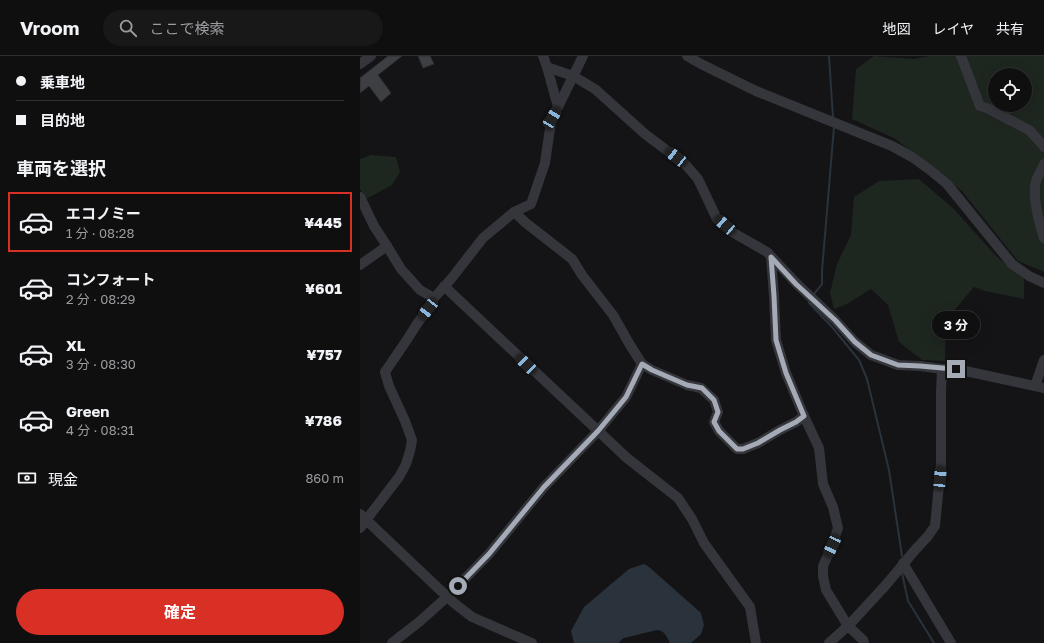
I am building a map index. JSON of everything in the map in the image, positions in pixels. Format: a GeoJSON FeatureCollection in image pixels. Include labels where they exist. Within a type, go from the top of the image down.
{"type":"FeatureCollection","features":[{"type":"Feature","properties":{"kind":"street"},"geometry":{"type":"LineString","coordinates":[[360,64],[371,56]]}},
{"type":"Feature","properties":{"kind":"street"},"geometry":{"type":"LineString","coordinates":[[543,56],[558,107]]}},
{"type":"Feature","properties":{"kind":"street"},"geometry":{"type":"LineString","coordinates":[[360,528],[363,517],[373,512],[399,477],[406,464],[412,440],[389,386],[385,372],[412,334],[415,326],[428,309],[434,298],[483,238],[514,212],[531,204],[546,163],[552,118],[583,56]]}},
{"type":"Feature","properties":{"kind":"street"},"geometry":{"type":"LineString","coordinates":[[687,56],[756,91],[892,146],[912,157],[947,184],[1012,264],[1044,283]]}},
{"type":"Feature","properties":{"kind":"street"},"geometry":{"type":"LineString","coordinates":[[961,56],[980,106],[987,108],[1029,130],[1044,147]]}},
{"type":"Feature","properties":{"kind":"street"},"geometry":{"type":"LineString","coordinates":[[547,67],[573,76],[595,89],[645,134],[686,164],[698,179],[717,219],[732,232],[767,252],[796,284],[835,320],[855,342],[871,355],[898,365],[956,369],[1040,387],[1044,360]]}},
{"type":"Feature","properties":{"kind":"street"},"geometry":{"type":"LineString","coordinates":[[1044,164],[1036,182],[1035,192],[1035,201],[1044,238]]}},
{"type":"Feature","properties":{"kind":"street"},"geometry":{"type":"LineString","coordinates":[[360,197],[374,226],[400,269],[420,290],[434,298]]}},
{"type":"Feature","properties":{"kind":"street"},"geometry":{"type":"LineString","coordinates":[[514,212],[538,233],[572,259],[582,275],[613,315],[642,364],[652,370],[687,385],[702,388],[714,400],[718,412],[714,422],[719,431],[737,449],[743,449],[758,443],[804,416]]}},
{"type":"Feature","properties":{"kind":"street"},"geometry":{"type":"LineString","coordinates":[[360,264],[387,246]]}},
{"type":"Feature","properties":{"kind":"street"},"geometry":{"type":"LineString","coordinates":[[771,257],[776,340],[786,373],[819,448],[823,484],[833,507],[838,528],[832,546],[822,566],[826,590],[848,626],[863,640],[864,643]]}},
{"type":"Feature","properties":{"kind":"street"},"geometry":{"type":"LineString","coordinates":[[444,286],[626,458],[678,498],[692,519],[704,544],[750,607],[756,643]]}},
{"type":"Feature","properties":{"kind":"street"},"geometry":{"type":"LineString","coordinates":[[392,643],[419,622],[447,597],[489,554],[544,487],[598,431],[626,397],[642,364]]}},
{"type":"Feature","properties":{"kind":"street"},"geometry":{"type":"LineString","coordinates":[[829,643],[848,626],[885,586],[935,526],[941,464],[942,368]]}},
{"type":"Feature","properties":{"kind":"street"},"geometry":{"type":"LineString","coordinates":[[363,517],[447,597],[472,617],[532,643]]}},
{"type":"Feature","properties":{"kind":"street"},"geometry":{"type":"LineString","coordinates":[[903,563],[951,643]]}},
{"type":"Feature","properties":{"kind":"shaded area"},"geometry":{"type":"Polygon","coordinates":[[[874,56],[914,59],[929,56],[1044,56],[1044,272],[1018,261],[962,191],[894,138],[852,119],[856,69],[874,56]]]}},
{"type":"Feature","properties":{"kind":"shaded area"},"geometry":{"type":"Polygon","coordinates":[[[371,155],[396,157],[400,172],[392,185],[366,199],[360,189],[360,159],[371,155]]]}},
{"type":"Feature","properties":{"kind":"shaded area"},"geometry":{"type":"Polygon","coordinates":[[[919,179],[954,209],[996,256],[1024,279],[1024,299],[985,291],[974,287],[946,320],[945,361],[922,360],[899,342],[888,305],[871,289],[847,304],[834,309],[830,293],[837,264],[851,235],[854,197],[879,181],[919,179]]]}},
{"type":"Feature","properties":{"kind":"shaded area"},"geometry":{"type":"Polygon","coordinates":[[[644,564],[701,613],[704,625],[701,634],[691,643],[670,643],[663,633],[657,630],[624,638],[619,643],[574,643],[571,631],[584,607],[629,569],[644,564]]]}},
{"type":"Feature","properties":{"kind":"building"},"geometry":{"type":"Polygon","coordinates":[[[388,56],[402,56],[378,75],[391,93],[381,102],[369,86],[360,93],[360,78],[388,56]]]}},
{"type":"Feature","properties":{"kind":"building"},"geometry":{"type":"Polygon","coordinates":[[[418,56],[430,56],[434,64],[423,68],[418,56]]]}},
{"type":"Feature","properties":{"kind":"waterway"},"geometry":{"type":"LineString","coordinates":[[829,56],[833,118]]}},
{"type":"Feature","properties":{"kind":"waterway"},"geometry":{"type":"LineString","coordinates":[[814,294],[822,284],[834,127]]}},
{"type":"Feature","properties":{"kind":"waterway"},"geometry":{"type":"LineString","coordinates":[[809,303],[832,327],[859,360],[867,379],[889,470],[902,556]]}},
{"type":"Feature","properties":{"kind":"waterway"},"geometry":{"type":"LineString","coordinates":[[902,573],[908,601],[934,643]]}},
{"type":"Feature","properties":{"kind":"route"},"geometry":{"type":"LineString","coordinates":[[458,586],[489,554],[544,487],[598,431],[626,397],[642,364],[652,370],[687,385],[702,388],[714,400],[718,412],[714,422],[719,431],[737,449],[743,449],[758,443],[804,416],[786,373],[776,340],[771,257],[796,284],[835,320],[855,342],[871,355],[898,365],[956,369]]}}]}
